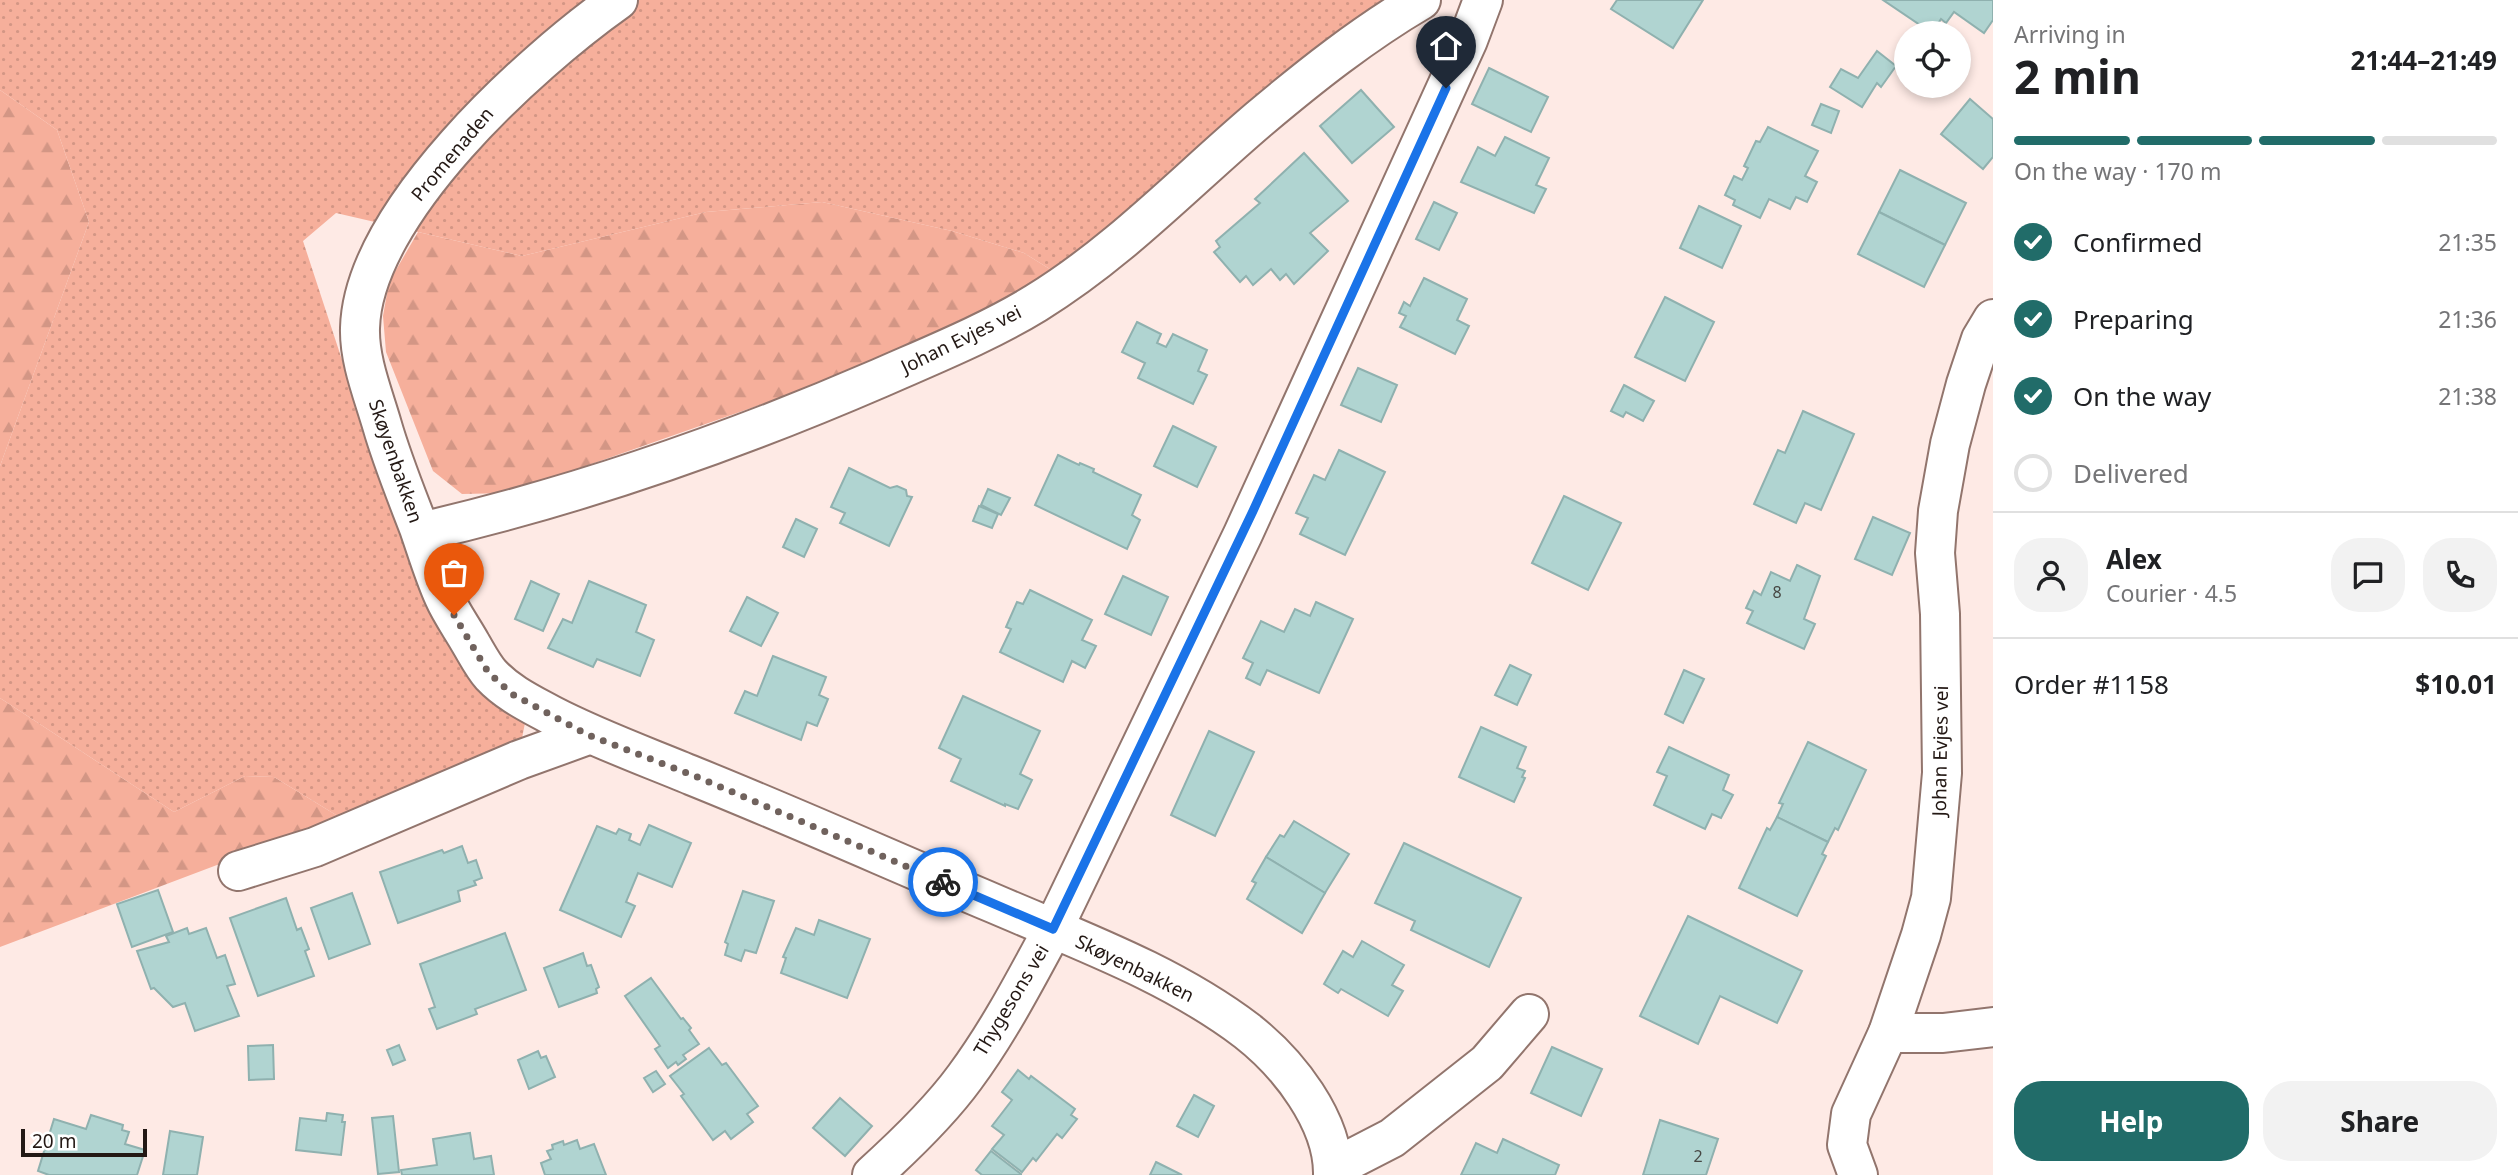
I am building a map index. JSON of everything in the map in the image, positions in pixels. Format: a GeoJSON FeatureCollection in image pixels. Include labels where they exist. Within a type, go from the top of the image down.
{"type":"FeatureCollection","features":[{"type":"Feature","properties":{"kind":"street","name":"Promenaden"},"geometry":{"type":"LineString","coordinates":[[362,354],[359,326],[368,280],[396,222],[429,178],[495,103],[618,0]]}},
{"type":"Feature","properties":{"kind":"street","name":"Johan Evjes vei"},"geometry":{"type":"LineString","coordinates":[[421,532],[509,512],[714,443],[861,386],[966,340],[1036,303],[1145,222],[1258,120],[1346,50],[1381,24],[1421,0]]}},
{"type":"Feature","properties":{"kind":"street","name":"Thygesons vei"},"geometry":{"type":"LineString","coordinates":[[873,1175],[965,1078],[1021,989],[1053,929],[1315,378],[1462,53],[1483,0]]}},
{"type":"Feature","properties":{"kind":"street","name":"Johan Evjes vei"},"geometry":{"type":"LineString","coordinates":[[1858,1175],[1847,1145],[1852,1114],[1888,1034],[1931,898],[1940,817],[1943,702],[1935,553],[1938,511],[1950,444],[1966,384],[1981,339],[1993,319]]}},
{"type":"Feature","properties":{"kind":"street","name":"Skøyenbakken"},"geometry":{"type":"LineString","coordinates":[[362,354],[388,447],[443,596],[488,672],[512,694],[588,735],[695,776],[1053,929],[1118,957],[1194,995],[1248,1032],[1275,1057],[1306,1093],[1318,1113],[1334,1171]]}},
{"type":"Feature","properties":{"kind":"street"},"geometry":{"type":"LineString","coordinates":[[238,871],[314,847],[512,763],[588,735]]}},
{"type":"Feature","properties":{"kind":"street"},"geometry":{"type":"LineString","coordinates":[[1334,1171],[1392,1138],[1487,1063],[1529,1014]]}},
{"type":"Feature","properties":{"kind":"street"},"geometry":{"type":"LineString","coordinates":[[1888,1034],[1993,1027]]}},
{"type":"Feature","properties":{"kind":"green space"},"geometry":{"type":"Polygon","coordinates":[[[0,0],[1383,0],[1331,36],[1216,134],[1139,207],[1053,271],[1024,253],[952,231],[822,202],[706,212],[522,256],[336,213],[303,241],[344,366],[443,628],[500,706],[525,723],[520,748],[341,818],[274,777],[245,776],[174,812],[0,698],[0,466],[89,222],[57,130],[0,90],[0,0]]]}},
{"type":"Feature","properties":{"kind":"green space"},"geometry":{"type":"Polygon","coordinates":[[[0,90],[57,130],[89,222],[0,466],[0,90]]]}},
{"type":"Feature","properties":{"kind":"green space"},"geometry":{"type":"Polygon","coordinates":[[[822,202],[952,231],[1024,253],[1053,271],[983,319],[902,355],[509,493],[462,494],[433,471],[386,352],[383,316],[389,282],[418,232],[522,256],[706,212],[822,202]]]}},
{"type":"Feature","properties":{"kind":"green space"},"geometry":{"type":"Polygon","coordinates":[[[0,698],[174,812],[245,776],[274,777],[341,818],[0,947],[0,698]]]}},
{"type":"Feature","properties":{"kind":"building"},"geometry":{"type":"Polygon","coordinates":[[[1617,0],[1703,0],[1673,48],[1611,9],[1617,0]]]}},
{"type":"Feature","properties":{"kind":"building"},"geometry":{"type":"Polygon","coordinates":[[[1883,0],[1993,0],[1993,20],[1984,33],[1971,24],[1971,21],[1954,12],[1947,21],[1914,21],[1883,0]]]}},
{"type":"Feature","properties":{"kind":"building"},"geometry":{"type":"Polygon","coordinates":[[[1877,51],[1894,64],[1894,69],[1881,87],[1877,83],[1862,107],[1830,87],[1841,69],[1858,78],[1877,51]]]}},
{"type":"Feature","properties":{"kind":"building"},"geometry":{"type":"Polygon","coordinates":[[[1489,68],[1548,97],[1531,132],[1472,104],[1489,68]]]}},
{"type":"Feature","properties":{"kind":"building"},"geometry":{"type":"Polygon","coordinates":[[[1361,90],[1394,127],[1352,163],[1320,126],[1361,90]]]}},
{"type":"Feature","properties":{"kind":"building"},"geometry":{"type":"Polygon","coordinates":[[[1970,99],[1993,119],[1993,157],[1983,169],[1941,134],[1970,99]]]}},
{"type":"Feature","properties":{"kind":"building"},"geometry":{"type":"Polygon","coordinates":[[[1821,104],[1839,111],[1831,133],[1812,125],[1821,104]]]}},
{"type":"Feature","properties":{"kind":"building"},"geometry":{"type":"Polygon","coordinates":[[[1768,127],[1818,151],[1805,176],[1817,182],[1807,202],[1796,197],[1790,209],[1769,199],[1760,218],[1733,205],[1735,200],[1725,195],[1734,176],[1742,180],[1748,168],[1744,166],[1756,141],[1760,142],[1768,127]]]}},
{"type":"Feature","properties":{"kind":"building"},"geometry":{"type":"Polygon","coordinates":[[[1505,137],[1549,158],[1536,185],[1546,189],[1534,213],[1461,182],[1478,147],[1495,156],[1505,137]]]}},
{"type":"Feature","properties":{"kind":"building"},"geometry":{"type":"Polygon","coordinates":[[[1304,153],[1348,201],[1310,233],[1328,251],[1294,284],[1286,274],[1280,280],[1271,269],[1253,285],[1246,276],[1240,282],[1214,252],[1220,247],[1216,241],[1260,203],[1255,199],[1304,153]]]}},
{"type":"Feature","properties":{"kind":"building"},"geometry":{"type":"Polygon","coordinates":[[[1900,170],[1966,203],[1945,245],[1879,212],[1900,170]]]}},
{"type":"Feature","properties":{"kind":"building"},"geometry":{"type":"Polygon","coordinates":[[[1434,202],[1457,213],[1439,250],[1416,239],[1434,202]]]}},
{"type":"Feature","properties":{"kind":"building"},"geometry":{"type":"Polygon","coordinates":[[[1699,206],[1741,226],[1722,268],[1680,248],[1699,206]]]}},
{"type":"Feature","properties":{"kind":"building"},"geometry":{"type":"Polygon","coordinates":[[[1879,212],[1945,245],[1924,287],[1858,254],[1879,212]]]}},
{"type":"Feature","properties":{"kind":"building"},"geometry":{"type":"Polygon","coordinates":[[[1424,278],[1467,299],[1457,320],[1469,326],[1455,354],[1400,327],[1406,316],[1399,313],[1404,302],[1410,306],[1424,278]]]}},
{"type":"Feature","properties":{"kind":"building"},"geometry":{"type":"Polygon","coordinates":[[[1665,297],[1714,322],[1685,381],[1635,357],[1665,297]]]}},
{"type":"Feature","properties":{"kind":"building"},"geometry":{"type":"Polygon","coordinates":[[[1137,322],[1161,334],[1157,343],[1166,347],[1173,334],[1207,350],[1198,371],[1207,375],[1193,404],[1138,378],[1145,363],[1122,352],[1137,322]]]}},
{"type":"Feature","properties":{"kind":"building"},"geometry":{"type":"Polygon","coordinates":[[[1358,368],[1397,385],[1381,422],[1341,405],[1358,368]]]}},
{"type":"Feature","properties":{"kind":"building"},"geometry":{"type":"Polygon","coordinates":[[[1624,385],[1654,401],[1643,421],[1626,412],[1623,417],[1611,411],[1624,385]]]}},
{"type":"Feature","properties":{"kind":"building"},"geometry":{"type":"Polygon","coordinates":[[[1803,411],[1854,434],[1821,510],[1805,503],[1796,523],[1754,504],[1778,450],[1785,453],[1803,411]]]}},
{"type":"Feature","properties":{"kind":"building"},"geometry":{"type":"Polygon","coordinates":[[[1173,426],[1216,447],[1197,487],[1154,466],[1173,426]]]}},
{"type":"Feature","properties":{"kind":"building"},"geometry":{"type":"Polygon","coordinates":[[[1339,450],[1385,472],[1345,555],[1300,534],[1308,518],[1296,513],[1314,475],[1325,480],[1339,450]]]}},
{"type":"Feature","properties":{"kind":"building"},"geometry":{"type":"Polygon","coordinates":[[[1058,455],[1094,469],[1093,472],[1141,495],[1132,515],[1140,520],[1127,549],[1035,505],[1058,455]]]}},
{"type":"Feature","properties":{"kind":"building"},"geometry":{"type":"Polygon","coordinates":[[[849,468],[890,488],[897,486],[906,490],[907,496],[912,497],[889,546],[840,523],[845,513],[831,507],[849,468]]]}},
{"type":"Feature","properties":{"kind":"building"},"geometry":{"type":"Polygon","coordinates":[[[988,489],[1010,498],[1001,515],[981,505],[988,489]]]}},
{"type":"Feature","properties":{"kind":"building"},"geometry":{"type":"Polygon","coordinates":[[[1564,496],[1621,523],[1588,590],[1532,563],[1564,496]]]}},
{"type":"Feature","properties":{"kind":"building"},"geometry":{"type":"Polygon","coordinates":[[[979,506],[998,514],[992,528],[973,521],[979,506]]]}},
{"type":"Feature","properties":{"kind":"building"},"geometry":{"type":"Polygon","coordinates":[[[1873,517],[1910,533],[1892,575],[1855,559],[1873,517]]]}},
{"type":"Feature","properties":{"kind":"building"},"geometry":{"type":"Polygon","coordinates":[[[796,519],[817,529],[804,557],[783,547],[796,519]]]}},
{"type":"Feature","properties":{"kind":"building"},"geometry":{"type":"Polygon","coordinates":[[[1797,565],[1820,576],[1804,619],[1815,624],[1804,649],[1747,623],[1753,611],[1746,608],[1754,591],[1761,595],[1771,572],[1790,581],[1797,565]]]}},
{"type":"Feature","properties":{"kind":"building"},"geometry":{"type":"Polygon","coordinates":[[[1123,576],[1168,597],[1151,635],[1105,614],[1123,576]]]}},
{"type":"Feature","properties":{"kind":"building"},"geometry":{"type":"Polygon","coordinates":[[[531,581],[559,594],[543,631],[515,619],[531,581]]]}},
{"type":"Feature","properties":{"kind":"building"},"geometry":{"type":"Polygon","coordinates":[[[589,581],[646,605],[636,632],[654,640],[640,676],[597,659],[593,667],[548,648],[563,619],[572,623],[589,581]]]}},
{"type":"Feature","properties":{"kind":"building"},"geometry":{"type":"Polygon","coordinates":[[[1030,590],[1092,620],[1082,640],[1096,646],[1085,668],[1072,661],[1063,682],[1000,652],[1011,629],[1006,627],[1017,602],[1023,604],[1030,590]]]}},
{"type":"Feature","properties":{"kind":"building"},"geometry":{"type":"Polygon","coordinates":[[[747,597],[778,613],[761,646],[730,631],[747,597]]]}},
{"type":"Feature","properties":{"kind":"building"},"geometry":{"type":"Polygon","coordinates":[[[1316,602],[1353,619],[1319,693],[1267,670],[1260,685],[1246,678],[1253,663],[1243,658],[1261,621],[1284,632],[1295,609],[1310,616],[1316,602]]]}},
{"type":"Feature","properties":{"kind":"building"},"geometry":{"type":"Polygon","coordinates":[[[773,656],[826,677],[819,695],[828,699],[817,726],[807,722],[801,740],[735,713],[745,691],[757,696],[773,656]]]}},
{"type":"Feature","properties":{"kind":"building"},"geometry":{"type":"Polygon","coordinates":[[[1510,665],[1531,675],[1517,705],[1495,695],[1510,665]]]}},
{"type":"Feature","properties":{"kind":"building"},"geometry":{"type":"Polygon","coordinates":[[[1684,670],[1704,679],[1683,723],[1665,714],[1684,670]]]}},
{"type":"Feature","properties":{"kind":"building"},"geometry":{"type":"Polygon","coordinates":[[[963,696],[1040,731],[1020,774],[1032,780],[1018,809],[1005,806],[951,781],[961,759],[939,748],[963,696]]]}},
{"type":"Feature","properties":{"kind":"building"},"geometry":{"type":"Polygon","coordinates":[[[1481,727],[1526,747],[1517,768],[1525,771],[1522,777],[1525,778],[1514,802],[1459,777],[1481,727]]]}},
{"type":"Feature","properties":{"kind":"building"},"geometry":{"type":"Polygon","coordinates":[[[1209,731],[1254,752],[1215,836],[1171,815],[1209,731]]]}},
{"type":"Feature","properties":{"kind":"building"},"geometry":{"type":"Polygon","coordinates":[[[1808,742],[1866,770],[1838,830],[1835,828],[1828,842],[1777,817],[1783,804],[1779,803],[1808,742]]]}},
{"type":"Feature","properties":{"kind":"building"},"geometry":{"type":"Polygon","coordinates":[[[1669,747],[1729,775],[1723,790],[1733,795],[1721,818],[1712,814],[1705,829],[1654,805],[1667,776],[1657,772],[1669,747]]]}},
{"type":"Feature","properties":{"kind":"building"},"geometry":{"type":"Polygon","coordinates":[[[1777,817],[1828,842],[1822,854],[1826,856],[1797,916],[1739,888],[1767,828],[1770,830],[1777,817]]]}},
{"type":"Feature","properties":{"kind":"building"},"geometry":{"type":"Polygon","coordinates":[[[1294,821],[1349,854],[1325,893],[1266,857],[1280,835],[1284,837],[1294,821]]]}},
{"type":"Feature","properties":{"kind":"building"},"geometry":{"type":"Polygon","coordinates":[[[649,825],[691,843],[672,887],[638,873],[626,902],[635,906],[621,937],[560,910],[597,826],[616,834],[619,829],[631,834],[629,840],[640,845],[649,825]]]}},
{"type":"Feature","properties":{"kind":"building"},"geometry":{"type":"Polygon","coordinates":[[[1404,843],[1521,898],[1489,967],[1411,930],[1415,921],[1375,903],[1404,843]]]}},
{"type":"Feature","properties":{"kind":"building"},"geometry":{"type":"Polygon","coordinates":[[[462,846],[468,863],[476,860],[482,878],[474,881],[476,885],[458,891],[460,901],[398,923],[380,872],[442,850],[444,853],[462,846]]]}},
{"type":"Feature","properties":{"kind":"building"},"geometry":{"type":"Polygon","coordinates":[[[1266,857],[1325,893],[1302,933],[1247,899],[1256,883],[1252,881],[1266,857]]]}},
{"type":"Feature","properties":{"kind":"building"},"geometry":{"type":"Polygon","coordinates":[[[158,890],[173,932],[132,947],[117,904],[158,890]]]}},
{"type":"Feature","properties":{"kind":"building"},"geometry":{"type":"Polygon","coordinates":[[[743,891],[774,901],[756,953],[745,950],[741,961],[725,955],[728,944],[725,942],[743,891]]]}},
{"type":"Feature","properties":{"kind":"building"},"geometry":{"type":"Polygon","coordinates":[[[352,893],[370,944],[329,959],[311,908],[352,893]]]}},
{"type":"Feature","properties":{"kind":"building"},"geometry":{"type":"Polygon","coordinates":[[[286,898],[297,930],[301,928],[309,949],[305,951],[314,976],[258,996],[230,918],[286,898]]]}},
{"type":"Feature","properties":{"kind":"building"},"geometry":{"type":"Polygon","coordinates":[[[1688,916],[1802,971],[1777,1023],[1720,996],[1698,1044],[1640,1016],[1688,916]]]}},
{"type":"Feature","properties":{"kind":"building"},"geometry":{"type":"Polygon","coordinates":[[[819,920],[870,939],[847,998],[781,973],[786,958],[783,957],[796,928],[814,935],[819,920]]]}},
{"type":"Feature","properties":{"kind":"building"},"geometry":{"type":"Polygon","coordinates":[[[187,928],[189,934],[206,928],[217,958],[225,955],[235,984],[227,986],[239,1016],[195,1031],[185,1003],[173,1007],[154,988],[151,989],[137,951],[169,942],[166,936],[187,928]]]}},
{"type":"Feature","properties":{"kind":"building"},"geometry":{"type":"Polygon","coordinates":[[[505,933],[526,990],[475,1009],[477,1014],[437,1029],[429,1009],[435,1007],[420,964],[505,933]]]}},
{"type":"Feature","properties":{"kind":"building"},"geometry":{"type":"Polygon","coordinates":[[[1362,941],[1404,965],[1392,985],[1403,991],[1388,1016],[1341,989],[1338,993],[1324,984],[1343,951],[1353,957],[1362,941]]]}},
{"type":"Feature","properties":{"kind":"building"},"geometry":{"type":"Polygon","coordinates":[[[583,953],[587,966],[591,965],[599,987],[596,989],[597,993],[559,1007],[544,968],[583,953]]]}},
{"type":"Feature","properties":{"kind":"building"},"geometry":{"type":"Polygon","coordinates":[[[651,978],[681,1019],[691,1028],[689,1030],[699,1044],[683,1055],[686,1059],[668,1068],[655,1049],[660,1046],[625,996],[651,978]]]}},
{"type":"Feature","properties":{"kind":"building"},"geometry":{"type":"Polygon","coordinates":[[[273,1045],[274,1079],[249,1080],[248,1046],[273,1045]]]}},
{"type":"Feature","properties":{"kind":"building"},"geometry":{"type":"Polygon","coordinates":[[[399,1045],[405,1060],[393,1065],[387,1050],[399,1045]]]}},
{"type":"Feature","properties":{"kind":"building"},"geometry":{"type":"Polygon","coordinates":[[[1552,1047],[1602,1069],[1581,1116],[1531,1093],[1552,1047]]]}},
{"type":"Feature","properties":{"kind":"building"},"geometry":{"type":"Polygon","coordinates":[[[709,1048],[722,1065],[726,1063],[758,1106],[747,1114],[753,1122],[731,1139],[725,1131],[713,1140],[670,1076],[709,1048]]]}},
{"type":"Feature","properties":{"kind":"building"},"geometry":{"type":"Polygon","coordinates":[[[538,1051],[541,1058],[546,1056],[555,1077],[529,1089],[518,1060],[538,1051]]]}},
{"type":"Feature","properties":{"kind":"building"},"geometry":{"type":"Polygon","coordinates":[[[1018,1070],[1029,1079],[1031,1076],[1075,1109],[1071,1115],[1077,1119],[1062,1138],[1057,1134],[1036,1161],[1033,1158],[1022,1172],[992,1149],[1004,1135],[992,1126],[1012,1100],[1002,1092],[1018,1070]]]}},
{"type":"Feature","properties":{"kind":"building"},"geometry":{"type":"Polygon","coordinates":[[[656,1071],[665,1084],[653,1092],[644,1078],[656,1071]]]}},
{"type":"Feature","properties":{"kind":"building"},"geometry":{"type":"Polygon","coordinates":[[[1194,1095],[1214,1106],[1198,1137],[1177,1126],[1194,1095]]]}},
{"type":"Feature","properties":{"kind":"building"},"geometry":{"type":"Polygon","coordinates":[[[840,1098],[872,1126],[845,1156],[813,1128],[840,1098]]]}},
{"type":"Feature","properties":{"kind":"building"},"geometry":{"type":"Polygon","coordinates":[[[327,1113],[343,1115],[342,1122],[345,1122],[341,1155],[296,1150],[300,1118],[326,1121],[327,1113]]]}},
{"type":"Feature","properties":{"kind":"building"},"geometry":{"type":"Polygon","coordinates":[[[91,1115],[123,1125],[122,1130],[129,1132],[125,1144],[145,1150],[137,1175],[49,1175],[38,1171],[54,1119],[86,1129],[91,1115]]]}},
{"type":"Feature","properties":{"kind":"building"},"geometry":{"type":"Polygon","coordinates":[[[393,1116],[399,1172],[378,1174],[372,1118],[393,1116]]]}},
{"type":"Feature","properties":{"kind":"building"},"geometry":{"type":"Polygon","coordinates":[[[1660,1120],[1718,1139],[1706,1175],[1643,1175],[1660,1120]]]}},
{"type":"Feature","properties":{"kind":"building"},"geometry":{"type":"Polygon","coordinates":[[[170,1131],[203,1137],[197,1175],[163,1175],[170,1131]]]}},
{"type":"Feature","properties":{"kind":"building"},"geometry":{"type":"Polygon","coordinates":[[[470,1133],[474,1159],[491,1156],[494,1175],[402,1175],[401,1170],[437,1165],[433,1139],[470,1133]]]}},
{"type":"Feature","properties":{"kind":"building"},"geometry":{"type":"Polygon","coordinates":[[[1503,1139],[1559,1165],[1555,1175],[1461,1175],[1476,1143],[1497,1153],[1503,1139]]]}},
{"type":"Feature","properties":{"kind":"building"},"geometry":{"type":"Polygon","coordinates":[[[577,1140],[580,1149],[594,1144],[606,1175],[545,1175],[541,1163],[551,1159],[547,1151],[553,1149],[552,1145],[563,1141],[564,1145],[577,1140]]]}},
{"type":"Feature","properties":{"kind":"building"},"geometry":{"type":"Polygon","coordinates":[[[991,1151],[1021,1175],[982,1175],[976,1170],[991,1151]]]}},
{"type":"Feature","properties":{"kind":"building"},"geometry":{"type":"Polygon","coordinates":[[[1156,1162],[1182,1175],[1150,1175],[1156,1162]]]}},
{"type":"Feature","properties":{"kind":"way so far"},"geometry":{"type":"LineString","coordinates":[[454,615],[488,672],[512,694],[588,735],[695,776],[943,882]]}},
{"type":"Feature","properties":{"kind":"route"},"geometry":{"type":"LineString","coordinates":[[943,882],[1053,929],[1253,511],[1446,88]]}}]}
